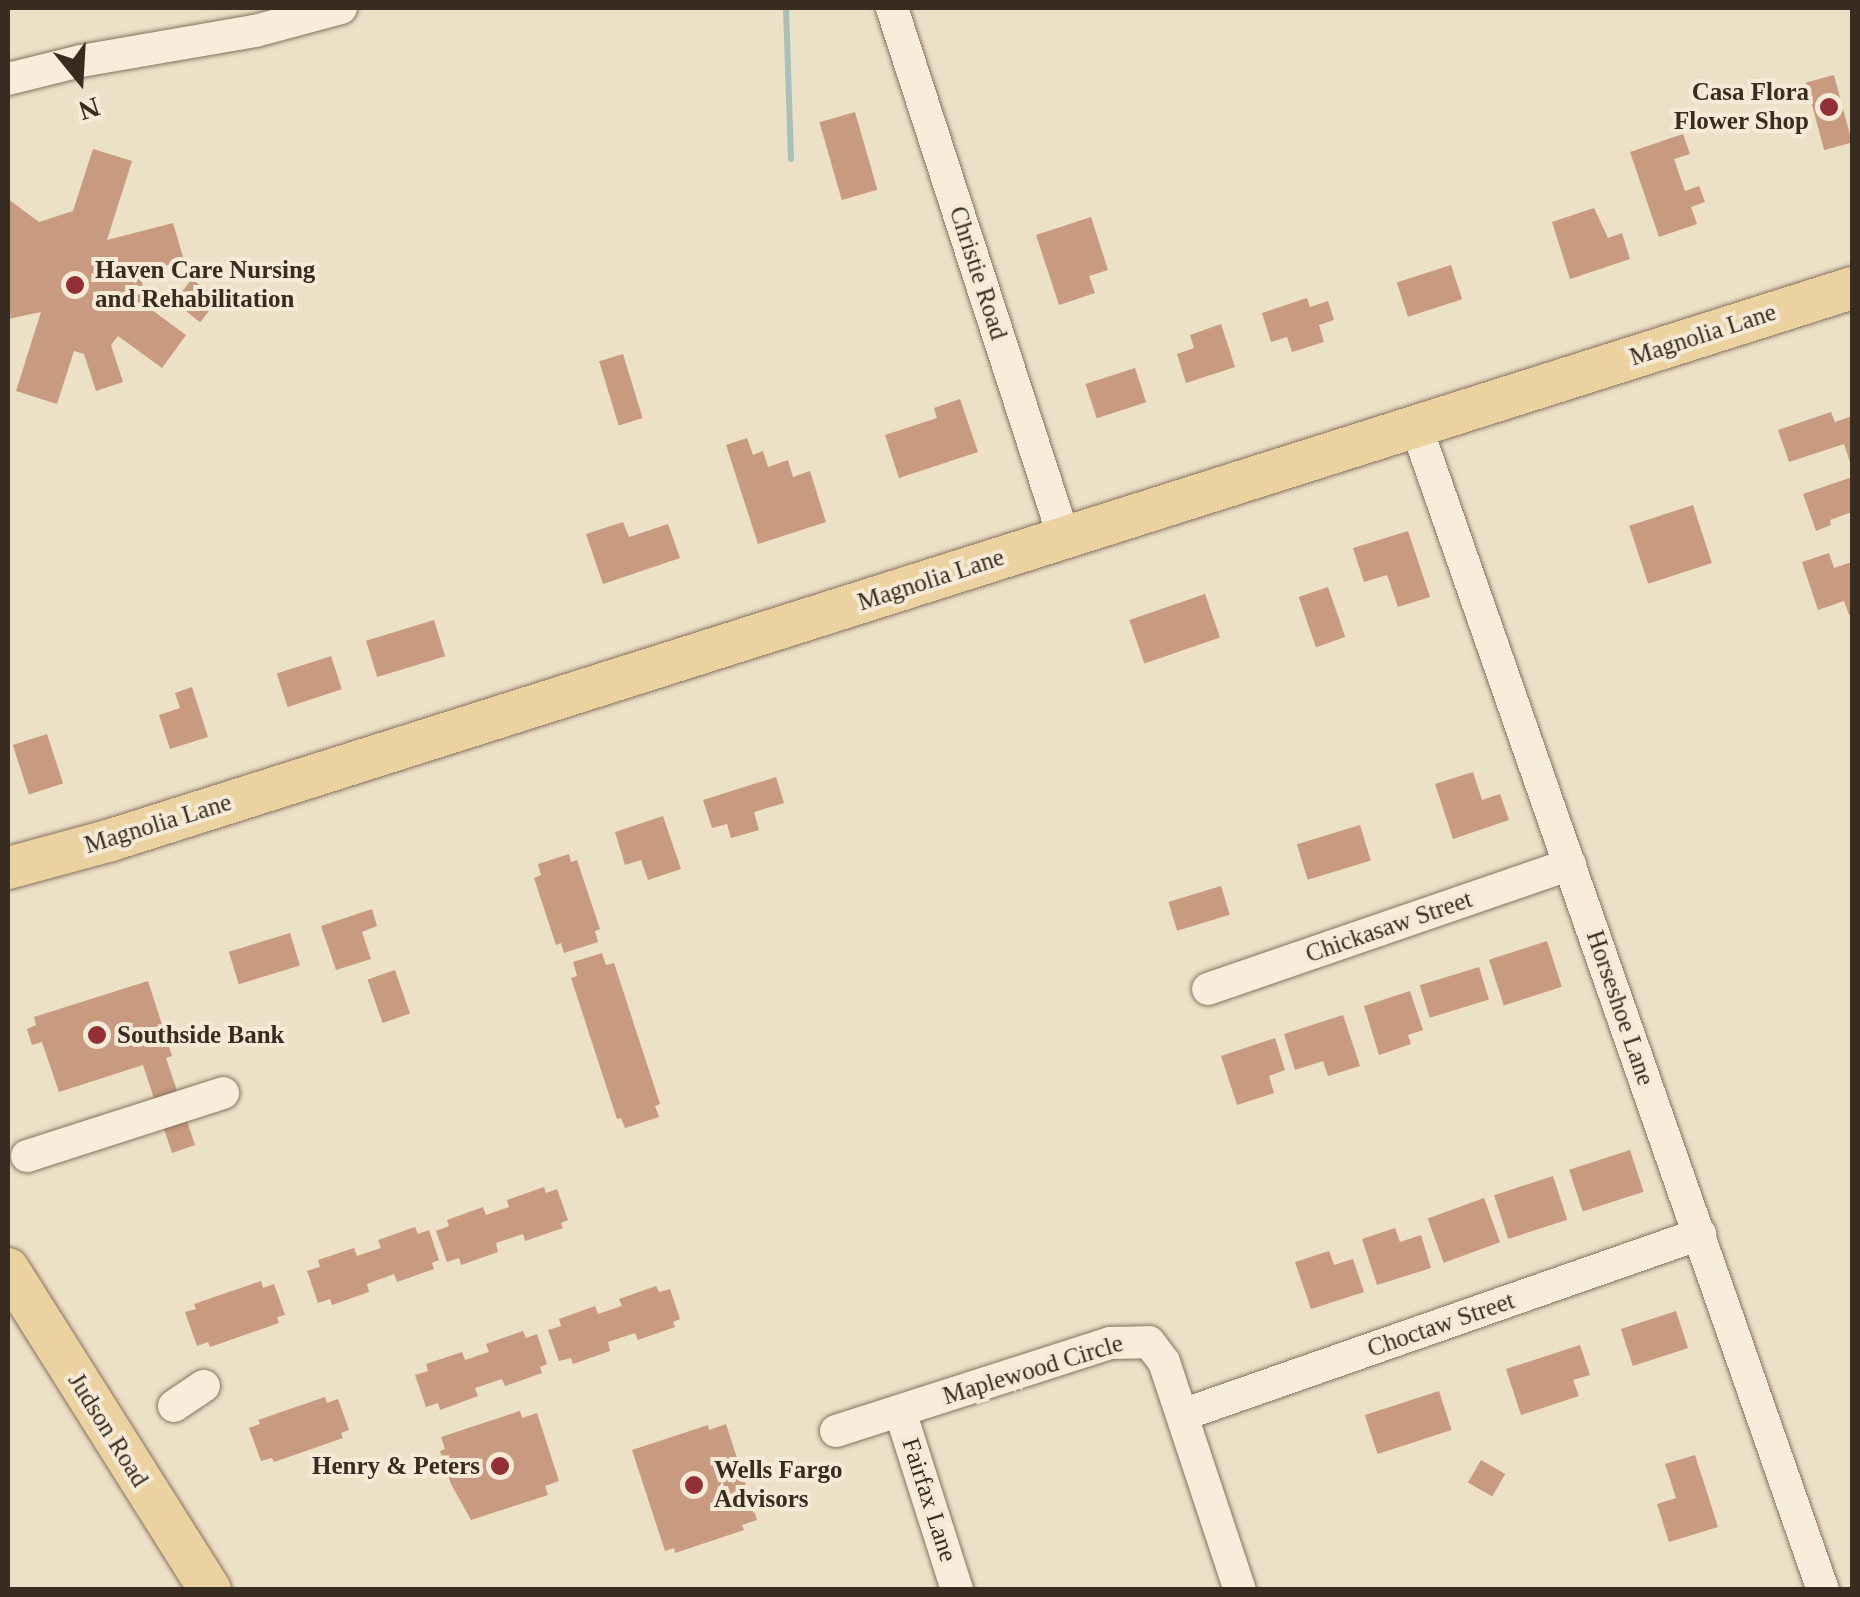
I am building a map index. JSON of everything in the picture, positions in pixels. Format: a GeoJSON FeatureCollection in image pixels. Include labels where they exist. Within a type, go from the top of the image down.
{"type":"FeatureCollection","features":[{"type":"Feature","properties":{"kind":"main road","name":"Magnolia Lane"},"geometry":{"type":"LineString","coordinates":[[8,868],[111,840],[1852,288]]}},
{"type":"Feature","properties":{"kind":"main road","name":"Judson Road"},"geometry":{"type":"LineString","coordinates":[[8,1270],[210,1590]]}},
{"type":"Feature","properties":{"kind":"street"},"geometry":{"type":"LineString","coordinates":[[8,79],[81,61],[255,31],[340,8]]}},
{"type":"Feature","properties":{"kind":"street","name":"Christie Road"},"geometry":{"type":"LineString","coordinates":[[892,8],[1064,538]]}},
{"type":"Feature","properties":{"kind":"street","name":"Horseshoe Lane"},"geometry":{"type":"LineString","coordinates":[[1416,426],[1823,1590]]}},
{"type":"Feature","properties":{"kind":"street","name":"Chickasaw Street"},"geometry":{"type":"LineString","coordinates":[[1208,989],[1570,864]]}},
{"type":"Feature","properties":{"kind":"street"},"geometry":{"type":"LineString","coordinates":[[27,1156],[223,1093]]}},
{"type":"Feature","properties":{"kind":"street","name":"Choctaw Street"},"geometry":{"type":"LineString","coordinates":[[1182,1415],[1700,1234]]}},
{"type":"Feature","properties":{"kind":"street","name":"Maplewood Circle"},"geometry":{"type":"LineString","coordinates":[[836,1432],[1110,1343],[1139,1339],[1158,1351],[1240,1590]]}},
{"type":"Feature","properties":{"kind":"street"},"geometry":{"type":"LineString","coordinates":[[174,1406],[204,1386]]}},
{"type":"Feature","properties":{"kind":"street","name":"Fairfax Lane"},"geometry":{"type":"LineString","coordinates":[[900,1412],[957,1590]]}},
{"type":"Feature","properties":{"kind":"building","name":"Casa Flora Flower Shop"},"geometry":{"type":"Polygon","coordinates":[[[1834,75],[1852,143],[1824,150],[1806,83],[1834,75]]]}},
{"type":"Feature","properties":{"kind":"building"},"geometry":{"type":"Polygon","coordinates":[[[855,112],[877,190],[842,200],[819,122],[855,112]]]}},
{"type":"Feature","properties":{"kind":"building"},"geometry":{"type":"Polygon","coordinates":[[[1683,134],[1690,154],[1674,159],[1685,191],[1699,186],[1705,202],[1691,207],[1697,224],[1659,237],[1630,152],[1683,134]]]}},
{"type":"Feature","properties":{"kind":"building","name":"Haven Care Nursing and Rehabilitation"},"geometry":{"type":"Polygon","coordinates":[[[93,149],[132,161],[107,240],[173,223],[184,260],[139,274],[146,296],[141,302],[186,335],[162,368],[118,336],[111,345],[123,382],[96,391],[84,354],[74,351],[57,404],[16,391],[41,312],[8,319],[8,199],[39,222],[73,211],[93,149]]]}},
{"type":"Feature","properties":{"kind":"building"},"geometry":{"type":"Polygon","coordinates":[[[1594,208],[1608,238],[1622,233],[1630,259],[1570,279],[1552,222],[1594,208]]]}},
{"type":"Feature","properties":{"kind":"building"},"geometry":{"type":"Polygon","coordinates":[[[1091,217],[1108,270],[1089,276],[1095,293],[1059,305],[1036,235],[1091,217]]]}},
{"type":"Feature","properties":{"kind":"building"},"geometry":{"type":"Polygon","coordinates":[[[1451,265],[1462,299],[1408,317],[1397,283],[1451,265]]]}},
{"type":"Feature","properties":{"kind":"building"},"geometry":{"type":"Polygon","coordinates":[[[192,279],[218,299],[200,322],[174,302],[192,279]]]}},
{"type":"Feature","properties":{"kind":"building"},"geometry":{"type":"Polygon","coordinates":[[[1307,298],[1310,307],[1328,301],[1334,320],[1319,325],[1324,342],[1292,352],[1287,337],[1271,342],[1262,313],[1307,298]]]}},
{"type":"Feature","properties":{"kind":"building"},"geometry":{"type":"Polygon","coordinates":[[[1221,324],[1235,367],[1186,383],[1177,354],[1194,348],[1190,335],[1221,324]]]}},
{"type":"Feature","properties":{"kind":"building"},"geometry":{"type":"Polygon","coordinates":[[[623,354],[643,418],[619,425],[599,361],[623,354]]]}},
{"type":"Feature","properties":{"kind":"building"},"geometry":{"type":"Polygon","coordinates":[[[1135,368],[1146,402],[1097,418],[1086,384],[1135,368]]]}},
{"type":"Feature","properties":{"kind":"building"},"geometry":{"type":"Polygon","coordinates":[[[960,399],[978,452],[899,478],[885,435],[937,418],[934,408],[960,399]]]}},
{"type":"Feature","properties":{"kind":"building"},"geometry":{"type":"Polygon","coordinates":[[[1831,412],[1835,422],[1852,416],[1852,468],[1844,444],[1789,462],[1778,430],[1831,412]]]}},
{"type":"Feature","properties":{"kind":"building"},"geometry":{"type":"Polygon","coordinates":[[[747,438],[753,455],[763,451],[768,467],[788,460],[793,477],[810,471],[826,522],[758,544],[726,445],[747,438]]]}},
{"type":"Feature","properties":{"kind":"building"},"geometry":{"type":"Polygon","coordinates":[[[1852,477],[1852,512],[1830,520],[1831,525],[1816,531],[1803,494],[1852,477]]]}},
{"type":"Feature","properties":{"kind":"building"},"geometry":{"type":"Polygon","coordinates":[[[1693,505],[1712,563],[1648,584],[1629,526],[1693,505]]]}},
{"type":"Feature","properties":{"kind":"building"},"geometry":{"type":"Polygon","coordinates":[[[623,522],[629,537],[668,524],[680,558],[603,584],[586,534],[623,522]]]}},
{"type":"Feature","properties":{"kind":"building"},"geometry":{"type":"Polygon","coordinates":[[[1408,531],[1430,597],[1398,607],[1387,575],[1364,582],[1353,548],[1408,531]]]}},
{"type":"Feature","properties":{"kind":"building"},"geometry":{"type":"Polygon","coordinates":[[[1829,553],[1834,568],[1852,562],[1852,614],[1849,615],[1844,601],[1818,610],[1802,562],[1829,553]]]}},
{"type":"Feature","properties":{"kind":"building"},"geometry":{"type":"Polygon","coordinates":[[[1328,587],[1345,637],[1316,647],[1299,597],[1328,587]]]}},
{"type":"Feature","properties":{"kind":"building"},"geometry":{"type":"Polygon","coordinates":[[[1205,594],[1220,637],[1144,664],[1129,620],[1205,594]]]}},
{"type":"Feature","properties":{"kind":"building"},"geometry":{"type":"Polygon","coordinates":[[[434,620],[445,656],[377,677],[366,641],[434,620]]]}},
{"type":"Feature","properties":{"kind":"building"},"geometry":{"type":"Polygon","coordinates":[[[331,656],[342,689],[288,707],[277,674],[331,656]]]}},
{"type":"Feature","properties":{"kind":"building"},"geometry":{"type":"Polygon","coordinates":[[[192,687],[208,737],[170,749],[159,715],[180,708],[175,693],[192,687]]]}},
{"type":"Feature","properties":{"kind":"building"},"geometry":{"type":"Polygon","coordinates":[[[47,734],[63,783],[29,795],[13,745],[47,734]]]}},
{"type":"Feature","properties":{"kind":"building"},"geometry":{"type":"Polygon","coordinates":[[[1473,772],[1482,800],[1500,794],[1509,820],[1453,839],[1435,784],[1473,772]]]}},
{"type":"Feature","properties":{"kind":"building"},"geometry":{"type":"Polygon","coordinates":[[[776,777],[784,803],[754,812],[759,830],[731,838],[727,824],[712,828],[703,800],[776,777]]]}},
{"type":"Feature","properties":{"kind":"building"},"geometry":{"type":"Polygon","coordinates":[[[663,816],[681,869],[648,880],[641,860],[625,865],[615,832],[663,816]]]}},
{"type":"Feature","properties":{"kind":"building"},"geometry":{"type":"Polygon","coordinates":[[[1360,825],[1371,860],[1308,880],[1297,844],[1360,825]]]}},
{"type":"Feature","properties":{"kind":"building"},"geometry":{"type":"Polygon","coordinates":[[[569,854],[571,862],[577,860],[600,929],[595,931],[598,942],[564,953],[561,943],[556,945],[534,878],[541,875],[538,864],[569,854]]]}},
{"type":"Feature","properties":{"kind":"building"},"geometry":{"type":"Polygon","coordinates":[[[1221,886],[1230,915],[1177,931],[1168,902],[1221,886]]]}},
{"type":"Feature","properties":{"kind":"building"},"geometry":{"type":"Polygon","coordinates":[[[372,909],[377,926],[362,932],[371,959],[336,970],[321,926],[372,909]]]}},
{"type":"Feature","properties":{"kind":"building"},"geometry":{"type":"Polygon","coordinates":[[[290,933],[300,966],[239,984],[229,952],[290,933]]]}},
{"type":"Feature","properties":{"kind":"building"},"geometry":{"type":"Polygon","coordinates":[[[1547,941],[1562,987],[1504,1006],[1489,960],[1547,941]]]}},
{"type":"Feature","properties":{"kind":"building"},"geometry":{"type":"Polygon","coordinates":[[[602,953],[606,965],[614,963],[660,1104],[655,1106],[659,1117],[625,1128],[621,1118],[617,1119],[571,978],[577,976],[573,962],[602,953]]]}},
{"type":"Feature","properties":{"kind":"building"},"geometry":{"type":"Polygon","coordinates":[[[1479,967],[1489,1000],[1430,1018],[1420,985],[1479,967]]]}},
{"type":"Feature","properties":{"kind":"building"},"geometry":{"type":"Polygon","coordinates":[[[395,970],[410,1013],[383,1023],[368,979],[395,970]]]}},
{"type":"Feature","properties":{"kind":"building","name":"Southside Bank"},"geometry":{"type":"Polygon","coordinates":[[[148,981],[172,1056],[166,1058],[195,1145],[172,1153],[143,1065],[59,1092],[42,1042],[32,1045],[27,1029],[36,1025],[34,1017],[148,981]]]}},
{"type":"Feature","properties":{"kind":"building"},"geometry":{"type":"Polygon","coordinates":[[[1410,991],[1423,1030],[1408,1035],[1411,1044],[1379,1055],[1364,1006],[1410,991]]]}},
{"type":"Feature","properties":{"kind":"building"},"geometry":{"type":"Polygon","coordinates":[[[1343,1015],[1360,1066],[1328,1076],[1323,1061],[1295,1070],[1284,1034],[1343,1015]]]}},
{"type":"Feature","properties":{"kind":"building"},"geometry":{"type":"Polygon","coordinates":[[[1275,1038],[1285,1070],[1269,1076],[1274,1093],[1237,1105],[1221,1056],[1275,1038]]]}},
{"type":"Feature","properties":{"kind":"building"},"geometry":{"type":"Polygon","coordinates":[[[1630,1150],[1644,1192],[1583,1212],[1569,1170],[1630,1150]]]}},
{"type":"Feature","properties":{"kind":"building"},"geometry":{"type":"Polygon","coordinates":[[[1553,1176],[1567,1220],[1508,1239],[1494,1195],[1553,1176]]]}},
{"type":"Feature","properties":{"kind":"building"},"geometry":{"type":"Polygon","coordinates":[[[544,1187],[546,1193],[557,1189],[568,1220],[561,1223],[563,1228],[525,1241],[523,1234],[496,1243],[498,1252],[461,1265],[459,1258],[447,1262],[436,1231],[449,1226],[447,1220],[483,1207],[486,1215],[509,1207],[507,1200],[544,1187]]]}},
{"type":"Feature","properties":{"kind":"building"},"geometry":{"type":"Polygon","coordinates":[[[1484,1198],[1500,1242],[1444,1263],[1428,1219],[1484,1198]]]}},
{"type":"Feature","properties":{"kind":"building"},"geometry":{"type":"Polygon","coordinates":[[[415,1227],[418,1234],[429,1230],[439,1260],[432,1263],[434,1269],[397,1282],[394,1274],[367,1284],[369,1292],[332,1305],[330,1299],[318,1303],[307,1271],[320,1267],[318,1260],[354,1248],[357,1256],[381,1248],[378,1240],[415,1227]]]}},
{"type":"Feature","properties":{"kind":"building"},"geometry":{"type":"Polygon","coordinates":[[[1395,1228],[1400,1242],[1421,1235],[1431,1268],[1377,1285],[1362,1239],[1395,1228]]]}},
{"type":"Feature","properties":{"kind":"building"},"geometry":{"type":"Polygon","coordinates":[[[1329,1251],[1334,1265],[1353,1259],[1364,1292],[1311,1309],[1295,1262],[1329,1251]]]}},
{"type":"Feature","properties":{"kind":"building"},"geometry":{"type":"Polygon","coordinates":[[[261,1281],[263,1288],[274,1284],[285,1315],[277,1317],[279,1323],[210,1347],[208,1342],[197,1346],[185,1312],[196,1309],[194,1304],[261,1281]]]}},
{"type":"Feature","properties":{"kind":"building"},"geometry":{"type":"Polygon","coordinates":[[[656,1286],[659,1292],[670,1289],[680,1319],[673,1322],[675,1327],[638,1340],[635,1333],[608,1342],[610,1351],[573,1364],[571,1358],[559,1361],[548,1330],[561,1326],[559,1319],[595,1306],[598,1314],[622,1306],[619,1299],[656,1286]]]}},
{"type":"Feature","properties":{"kind":"building"},"geometry":{"type":"Polygon","coordinates":[[[1676,1311],[1688,1348],[1633,1366],[1621,1329],[1676,1311]]]}},
{"type":"Feature","properties":{"kind":"building"},"geometry":{"type":"Polygon","coordinates":[[[523,1331],[526,1338],[537,1334],[547,1364],[540,1367],[542,1373],[505,1386],[502,1379],[475,1388],[478,1396],[440,1410],[438,1403],[426,1407],[415,1375],[428,1371],[426,1364],[462,1352],[465,1360],[489,1352],[486,1344],[523,1331]]]}},
{"type":"Feature","properties":{"kind":"building"},"geometry":{"type":"Polygon","coordinates":[[[1580,1345],[1590,1375],[1573,1380],[1579,1396],[1521,1415],[1506,1369],[1580,1345]]]}},
{"type":"Feature","properties":{"kind":"building"},"geometry":{"type":"Polygon","coordinates":[[[1439,1391],[1452,1430],[1377,1454],[1365,1415],[1439,1391]]]}},
{"type":"Feature","properties":{"kind":"building"},"geometry":{"type":"Polygon","coordinates":[[[325,1397],[327,1403],[338,1399],[349,1430],[341,1433],[343,1438],[274,1462],[272,1458],[261,1461],[249,1428],[260,1424],[258,1420],[325,1397]]]}},
{"type":"Feature","properties":{"kind":"building","name":"Henry & Peters"},"geometry":{"type":"Polygon","coordinates":[[[520,1411],[522,1418],[537,1413],[559,1481],[545,1486],[548,1495],[471,1520],[451,1484],[440,1451],[445,1449],[441,1437],[520,1411]]]}},
{"type":"Feature","properties":{"kind":"building","name":"Wells Fargo Advisors"},"geometry":{"type":"Polygon","coordinates":[[[726,1424],[757,1520],[742,1525],[744,1530],[675,1553],[674,1548],[665,1551],[632,1450],[708,1425],[709,1430],[726,1424]]]}},
{"type":"Feature","properties":{"kind":"building"},"geometry":{"type":"Polygon","coordinates":[[[1695,1455],[1718,1527],[1669,1542],[1657,1504],[1676,1498],[1665,1464],[1695,1455]]]}},
{"type":"Feature","properties":{"kind":"building"},"geometry":{"type":"Polygon","coordinates":[[[1481,1460],[1505,1474],[1492,1497],[1468,1483],[1481,1460]]]}},
{"type":"Feature","properties":{"kind":"waterway"},"geometry":{"type":"LineString","coordinates":[[786,8],[791,159]]}},
{"type":"Feature","properties":{"kind":"place","name":"Casa Flora Flower Shop"},"geometry":{"type":"Point","coordinates":[1829,107]}},
{"type":"Feature","properties":{"kind":"place","name":"Haven Care Nursing and Rehabilitation"},"geometry":{"type":"Point","coordinates":[75,285]}},
{"type":"Feature","properties":{"kind":"place","name":"Southside Bank"},"geometry":{"type":"Point","coordinates":[97,1035]}},
{"type":"Feature","properties":{"kind":"place","name":"Henry & Peters"},"geometry":{"type":"Point","coordinates":[500,1466]}},
{"type":"Feature","properties":{"kind":"place","name":"Wells Fargo Advisors"},"geometry":{"type":"Point","coordinates":[694,1485]}}]}
